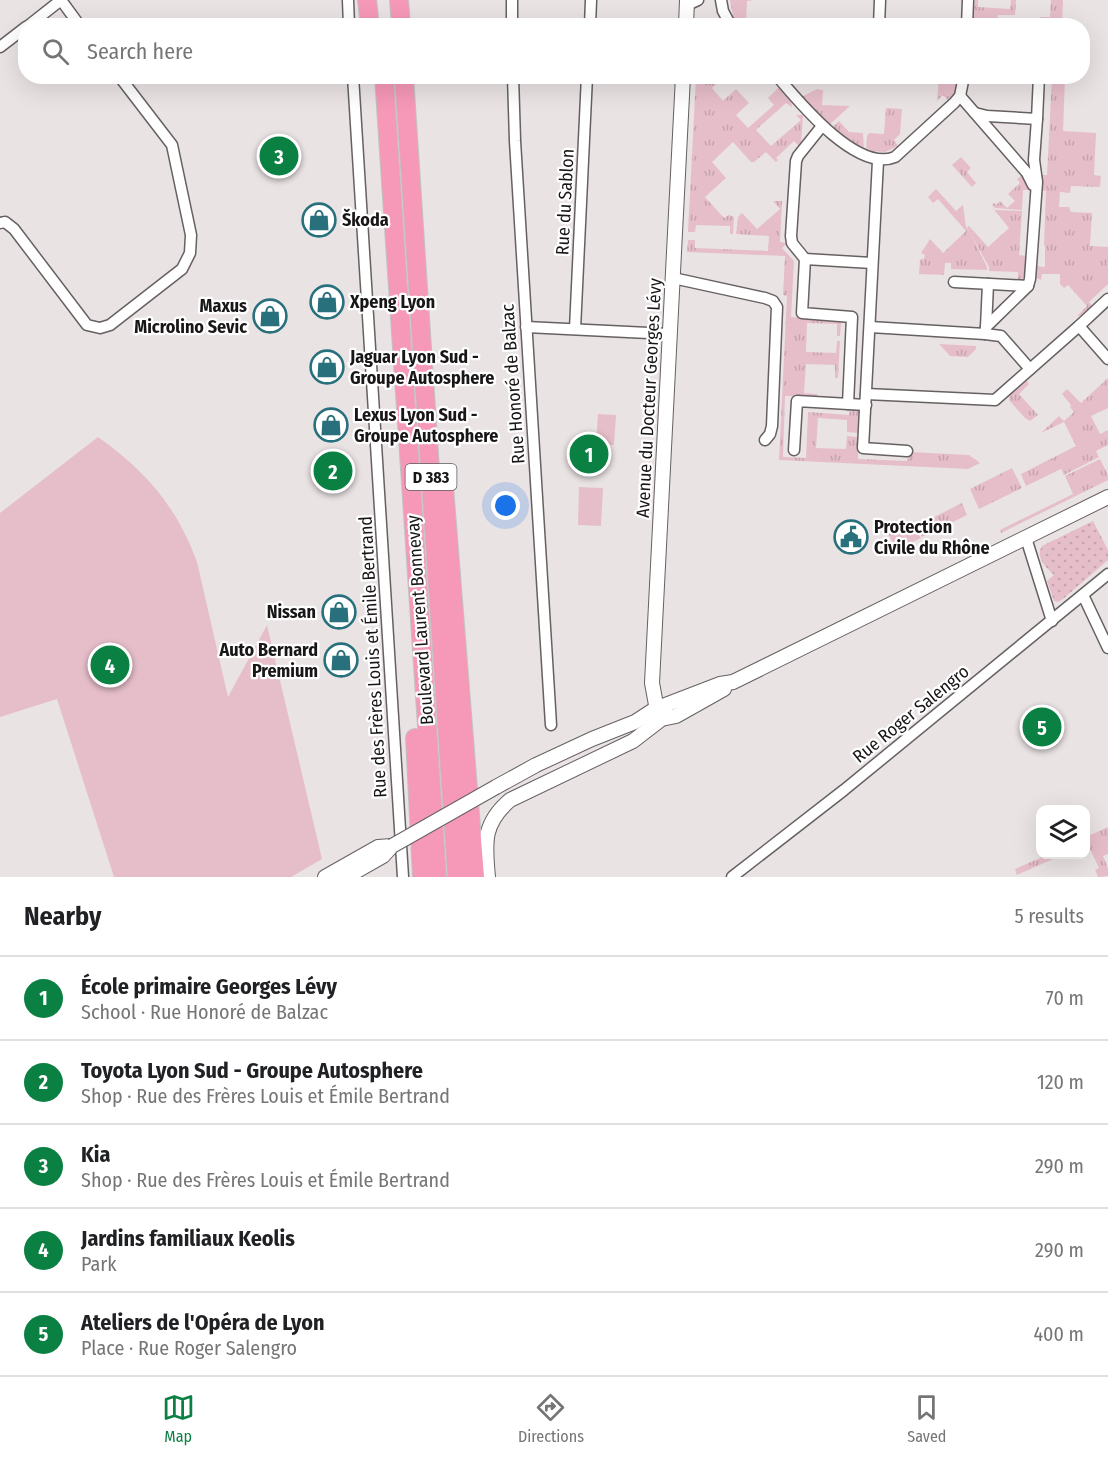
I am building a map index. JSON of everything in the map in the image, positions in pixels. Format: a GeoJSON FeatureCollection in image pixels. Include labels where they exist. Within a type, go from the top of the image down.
{"type":"FeatureCollection","features":[{"type":"Feature","properties":{"kind":"highway"},"geometry":{"type":"LineString","coordinates":[[367,0],[369,18]]}},
{"type":"Feature","properties":{"kind":"highway"},"geometry":{"type":"LineString","coordinates":[[379,0],[380,18]]}},
{"type":"Feature","properties":{"kind":"highway"},"geometry":{"type":"LineString","coordinates":[[399,0],[400,18]]}},
{"type":"Feature","properties":{"kind":"highway"},"geometry":{"type":"LineString","coordinates":[[375,84],[376,93],[387,120]]}},
{"type":"Feature","properties":{"kind":"highway","name":"Boulevard Laurent Bonnevay"},"geometry":{"type":"LineString","coordinates":[[385,84],[437,877]]}},
{"type":"Feature","properties":{"kind":"highway","name":"Boulevard Laurent Bonnevay"},"geometry":{"type":"LineString","coordinates":[[406,84],[457,877]]}},
{"type":"Feature","properties":{"kind":"highway"},"geometry":{"type":"LineString","coordinates":[[424,359],[434,382],[475,877]]}},
{"type":"Feature","properties":{"kind":"highway"},"geometry":{"type":"LineString","coordinates":[[417,569],[408,582],[422,877]]}},
{"type":"Feature","properties":{"kind":"street"},"geometry":{"type":"LineString","coordinates":[[37,18],[61,0],[74,18]]}},
{"type":"Feature","properties":{"kind":"street"},"geometry":{"type":"LineString","coordinates":[[348,0],[349,18]]}},
{"type":"Feature","properties":{"kind":"street"},"geometry":{"type":"LineString","coordinates":[[512,0],[512,18]]}},
{"type":"Feature","properties":{"kind":"street"},"geometry":{"type":"LineString","coordinates":[[590,18],[591,0]]}},
{"type":"Feature","properties":{"kind":"street"},"geometry":{"type":"LineString","coordinates":[[721,0],[727,18]]}},
{"type":"Feature","properties":{"kind":"street"},"geometry":{"type":"LineString","coordinates":[[879,18],[880,0]]}},
{"type":"Feature","properties":{"kind":"street"},"geometry":{"type":"LineString","coordinates":[[967,18],[968,0]]}},
{"type":"Feature","properties":{"kind":"street"},"geometry":{"type":"LineString","coordinates":[[688,18],[691,2]]}},
{"type":"Feature","properties":{"kind":"street"},"geometry":{"type":"LineString","coordinates":[[0,47],[18,33]]}},
{"type":"Feature","properties":{"kind":"street"},"geometry":{"type":"LineString","coordinates":[[0,223],[5,222],[14,229],[87,325],[100,328],[110,325],[182,268],[190,253],[191,235],[172,145],[125,84]]}},
{"type":"Feature","properties":{"kind":"street","name":"Rue des Frères Louis et Émile Bertrand"},"geometry":{"type":"LineString","coordinates":[[353,84],[403,877]]}},
{"type":"Feature","properties":{"kind":"street","name":"Rue Honoré de Balzac"},"geometry":{"type":"LineString","coordinates":[[513,84],[551,725]]}},
{"type":"Feature","properties":{"kind":"street","name":"Rue du Sablon"},"geometry":{"type":"LineString","coordinates":[[575,329],[587,84]]}},
{"type":"Feature","properties":{"kind":"street","name":"Avenue du Docteur Georges Lévy"},"geometry":{"type":"LineString","coordinates":[[657,715],[652,683],[683,84]]}},
{"type":"Feature","properties":{"kind":"street"},"geometry":{"type":"LineString","coordinates":[[784,84],[822,126],[862,154],[878,161],[895,157],[960,96],[962,84]]}},
{"type":"Feature","properties":{"kind":"street"},"geometry":{"type":"LineString","coordinates":[[985,330],[1028,286],[1030,279],[1034,194],[1037,182],[1034,170],[1038,84]]}},
{"type":"Feature","properties":{"kind":"street"},"geometry":{"type":"LineString","coordinates":[[960,96],[1012,154],[1030,178],[1034,194]]}},
{"type":"Feature","properties":{"kind":"street"},"geometry":{"type":"LineString","coordinates":[[975,113],[987,116],[1036,118]]}},
{"type":"Feature","properties":{"kind":"street"},"geometry":{"type":"LineString","coordinates":[[822,126],[796,161],[792,240],[805,259],[802,313],[985,330],[1001,336],[1030,369]]}},
{"type":"Feature","properties":{"kind":"street"},"geometry":{"type":"LineString","coordinates":[[1012,154],[1018,157],[1029,154],[1035,145]]}},
{"type":"Feature","properties":{"kind":"street"},"geometry":{"type":"LineString","coordinates":[[878,161],[863,448],[907,451]]}},
{"type":"Feature","properties":{"kind":"street"},"geometry":{"type":"LineString","coordinates":[[805,259],[872,263]]}},
{"type":"Feature","properties":{"kind":"street"},"geometry":{"type":"LineString","coordinates":[[673,278],[765,298],[773,301],[777,307],[772,426],[765,440]]}},
{"type":"Feature","properties":{"kind":"street"},"geometry":{"type":"LineString","coordinates":[[954,282],[1028,286]]}},
{"type":"Feature","properties":{"kind":"street"},"geometry":{"type":"LineString","coordinates":[[985,330],[988,284]]}},
{"type":"Feature","properties":{"kind":"street"},"geometry":{"type":"LineString","coordinates":[[794,450],[797,401],[848,404],[866,399],[991,401],[1000,398],[1108,300]]}},
{"type":"Feature","properties":{"kind":"street"},"geometry":{"type":"LineString","coordinates":[[848,404],[852,317]]}},
{"type":"Feature","properties":{"kind":"street"},"geometry":{"type":"LineString","coordinates":[[1079,326],[1108,359]]}},
{"type":"Feature","properties":{"kind":"street"},"geometry":{"type":"LineString","coordinates":[[526,327],[669,334]]}},
{"type":"Feature","properties":{"kind":"street"},"geometry":{"type":"LineString","coordinates":[[346,877],[383,856],[392,846],[536,765],[635,722],[657,715],[676,716],[695,707],[733,682],[1108,497]]}},
{"type":"Feature","properties":{"kind":"street"},"geometry":{"type":"LineString","coordinates":[[1026,538],[1052,621]]}},
{"type":"Feature","properties":{"kind":"street","name":"Rue Roger Salengro"},"geometry":{"type":"LineString","coordinates":[[732,877],[844,790],[1108,574]]}},
{"type":"Feature","properties":{"kind":"street"},"geometry":{"type":"LineString","coordinates":[[1083,595],[1108,648]]}},
{"type":"Feature","properties":{"kind":"street"},"geometry":{"type":"LineString","coordinates":[[488,877],[486,837],[496,813],[503,806],[510,800],[633,741],[657,715]]}},
{"type":"Feature","properties":{"kind":"street"},"geometry":{"type":"LineString","coordinates":[[325,877],[378,847],[392,846]]}},
{"type":"Feature","properties":{"kind":"green space"},"geometry":{"type":"Polygon","coordinates":[[[730,0],[754,0],[747,1],[746,18],[734,18],[730,0]]]}},
{"type":"Feature","properties":{"kind":"green space"},"geometry":{"type":"Polygon","coordinates":[[[975,0],[978,0],[978,7],[1010,9],[1011,0],[1016,0],[1015,15],[973,18],[975,0]]]}},
{"type":"Feature","properties":{"kind":"green space"},"geometry":{"type":"Polygon","coordinates":[[[1051,0],[1063,0],[1062,18],[1040,18],[1050,17],[1051,0]]]}},
{"type":"Feature","properties":{"kind":"green space"},"geometry":{"type":"Polygon","coordinates":[[[696,84],[716,84],[712,88],[723,101],[736,89],[749,103],[736,115],[748,128],[774,105],[768,98],[779,87],[791,100],[792,107],[786,103],[756,130],[771,146],[801,120],[796,115],[803,115],[801,145],[799,146],[794,141],[776,158],[778,160],[776,162],[766,152],[751,162],[733,142],[712,162],[726,178],[705,197],[724,218],[729,215],[734,217],[733,234],[730,234],[730,226],[696,225],[695,232],[688,232],[696,84]]]}},
{"type":"Feature","properties":{"kind":"green space"},"geometry":{"type":"Polygon","coordinates":[[[938,84],[958,84],[956,91],[948,100],[943,95],[937,101],[938,84]]]}},
{"type":"Feature","properties":{"kind":"green space"},"geometry":{"type":"Polygon","coordinates":[[[1052,84],[1065,84],[1063,131],[1096,133],[1094,175],[1101,176],[1100,187],[1071,186],[1070,193],[1060,192],[1059,207],[1069,207],[1071,212],[1092,213],[1090,246],[1108,247],[1108,284],[1089,302],[1093,307],[1084,315],[1077,316],[1087,306],[1068,285],[1064,288],[1060,284],[1060,274],[1042,274],[1041,280],[1035,277],[1035,266],[1045,267],[1046,191],[1039,190],[1040,175],[1047,175],[1052,84]]]}},
{"type":"Feature","properties":{"kind":"green space"},"geometry":{"type":"Polygon","coordinates":[[[817,89],[823,90],[822,105],[850,106],[828,126],[801,97],[817,89]]]}},
{"type":"Feature","properties":{"kind":"green space"},"geometry":{"type":"Polygon","coordinates":[[[886,108],[902,109],[900,134],[894,140],[898,146],[885,152],[866,151],[869,133],[884,134],[886,108]]]}},
{"type":"Feature","properties":{"kind":"green space"},"geometry":{"type":"Polygon","coordinates":[[[839,121],[849,132],[863,133],[864,150],[831,128],[839,121]]]}},
{"type":"Feature","properties":{"kind":"green space"},"geometry":{"type":"Polygon","coordinates":[[[961,157],[971,168],[967,172],[976,183],[972,187],[952,165],[961,157]]]}},
{"type":"Feature","properties":{"kind":"green space"},"geometry":{"type":"Polygon","coordinates":[[[1023,174],[1030,184],[1030,190],[1023,190],[1022,210],[995,208],[992,205],[994,203],[996,205],[1000,201],[1007,208],[1015,201],[1008,194],[1020,183],[1017,179],[1023,174]]]}},
{"type":"Feature","properties":{"kind":"green space"},"geometry":{"type":"Polygon","coordinates":[[[936,189],[956,211],[963,205],[966,227],[987,270],[951,269],[951,263],[945,263],[944,275],[919,274],[920,259],[924,259],[925,255],[921,253],[930,239],[943,253],[966,231],[938,199],[933,203],[928,197],[936,189]]]}},
{"type":"Feature","properties":{"kind":"green space"},"geometry":{"type":"Polygon","coordinates":[[[773,201],[782,201],[780,242],[787,243],[782,248],[794,261],[791,317],[848,321],[848,323],[841,323],[840,336],[837,336],[837,324],[807,323],[806,352],[836,353],[837,341],[840,341],[838,378],[835,378],[835,365],[806,364],[804,393],[817,394],[817,397],[785,396],[783,457],[806,458],[808,412],[849,415],[850,408],[859,411],[858,433],[847,432],[847,420],[818,418],[816,448],[846,449],[847,436],[858,437],[858,459],[907,461],[910,452],[969,455],[980,463],[968,469],[779,460],[787,296],[783,295],[785,256],[687,252],[688,240],[695,240],[695,248],[768,251],[769,236],[736,234],[738,217],[742,213],[757,229],[780,209],[773,201]]]}},
{"type":"Feature","properties":{"kind":"green space"},"geometry":{"type":"Polygon","coordinates":[[[991,206],[995,210],[1022,211],[1019,255],[1027,256],[1026,274],[1022,279],[1018,279],[1018,272],[989,271],[967,227],[969,226],[988,247],[1009,228],[991,206]]]}},
{"type":"Feature","properties":{"kind":"green space"},"geometry":{"type":"Polygon","coordinates":[[[939,344],[976,346],[976,349],[968,357],[950,356],[939,344]]]}},
{"type":"Feature","properties":{"kind":"green space"},"geometry":{"type":"Polygon","coordinates":[[[1108,378],[1108,408],[1091,416],[1100,434],[1108,430],[1108,445],[1096,451],[1099,457],[1064,475],[1061,469],[1026,486],[1021,474],[1076,446],[1064,422],[1041,433],[1059,416],[1064,421],[1074,412],[1062,394],[1067,389],[1081,403],[1108,378]]]}},
{"type":"Feature","properties":{"kind":"green space"},"geometry":{"type":"Polygon","coordinates":[[[1027,381],[1029,384],[1019,394],[1038,415],[1030,421],[1009,400],[1010,395],[1027,381]]]}},
{"type":"Feature","properties":{"kind":"green space"},"geometry":{"type":"Polygon","coordinates":[[[598,414],[616,415],[614,445],[596,444],[598,414]]]}},
{"type":"Feature","properties":{"kind":"green space"},"geometry":{"type":"Polygon","coordinates":[[[98,437],[131,463],[158,492],[170,507],[189,542],[197,562],[228,697],[267,625],[322,859],[291,877],[114,877],[57,699],[0,717],[0,513],[98,437]]]}},
{"type":"Feature","properties":{"kind":"green space"},"geometry":{"type":"Polygon","coordinates":[[[1100,459],[1108,480],[1001,533],[1000,530],[1073,494],[1065,476],[1100,459]]]}},
{"type":"Feature","properties":{"kind":"green space"},"geometry":{"type":"Polygon","coordinates":[[[1012,468],[1022,488],[979,509],[970,489],[1012,468]]]}},
{"type":"Feature","properties":{"kind":"green space"},"geometry":{"type":"Polygon","coordinates":[[[579,487],[603,488],[601,526],[578,525],[579,487]]]}},
{"type":"Feature","properties":{"kind":"green space"},"geometry":{"type":"Polygon","coordinates":[[[962,503],[967,515],[922,537],[916,526],[962,503]]]}},
{"type":"Feature","properties":{"kind":"green space"},"geometry":{"type":"Polygon","coordinates":[[[1093,521],[1108,550],[1108,560],[1063,599],[1058,602],[1054,601],[1047,581],[1054,575],[1041,558],[1040,550],[1042,546],[1093,521]]]}},
{"type":"Feature","properties":{"kind":"green space"},"geometry":{"type":"Polygon","coordinates":[[[915,526],[921,538],[896,550],[887,531],[891,529],[895,536],[915,526]]]}},
{"type":"Feature","properties":{"kind":"green space"},"geometry":{"type":"Polygon","coordinates":[[[1108,827],[1108,854],[1103,856],[1108,868],[1108,876],[1098,877],[1095,870],[1099,868],[1090,849],[1090,835],[1108,827]]]}},
{"type":"Feature","properties":{"kind":"green space"},"geometry":{"type":"Polygon","coordinates":[[[1038,859],[1053,859],[1017,875],[1015,869],[1038,859]]]}},
{"type":"Feature","properties":{"kind":"place","name":"Kia"},"geometry":{"type":"Point","coordinates":[279,156]}},
{"type":"Feature","properties":{"kind":"place","name":"Škoda"},"geometry":{"type":"Point","coordinates":[319,220]}},
{"type":"Feature","properties":{"kind":"place","name":"Xpeng Lyon"},"geometry":{"type":"Point","coordinates":[327,302]}},
{"type":"Feature","properties":{"kind":"place","name":"Maxus Microlino Sevic"},"geometry":{"type":"Point","coordinates":[270,316]}},
{"type":"Feature","properties":{"kind":"place","name":"Jaguar Lyon Sud - Groupe Autosphere"},"geometry":{"type":"Point","coordinates":[327,367]}},
{"type":"Feature","properties":{"kind":"place","name":"Lexus Lyon Sud - Groupe Autosphere"},"geometry":{"type":"Point","coordinates":[331,425]}},
{"type":"Feature","properties":{"kind":"place","name":"École primaire Georges Lévy"},"geometry":{"type":"Point","coordinates":[589,454]}},
{"type":"Feature","properties":{"kind":"place","name":"Toyota Lyon Sud - Groupe Autosphere"},"geometry":{"type":"Point","coordinates":[333,471]}},
{"type":"Feature","properties":{"kind":"place","name":"Protection Civile du Rhône"},"geometry":{"type":"Point","coordinates":[851,537]}},
{"type":"Feature","properties":{"kind":"place","name":"Nissan"},"geometry":{"type":"Point","coordinates":[339,612]}},
{"type":"Feature","properties":{"kind":"place","name":"Auto Bernard Premium"},"geometry":{"type":"Point","coordinates":[341,660]}},
{"type":"Feature","properties":{"kind":"place","name":"Jardins familiaux Keolis"},"geometry":{"type":"Point","coordinates":[110,665]}},
{"type":"Feature","properties":{"kind":"place","name":"Ateliers de l'Opéra de Lyon"},"geometry":{"type":"Point","coordinates":[1042,727]}}]}
